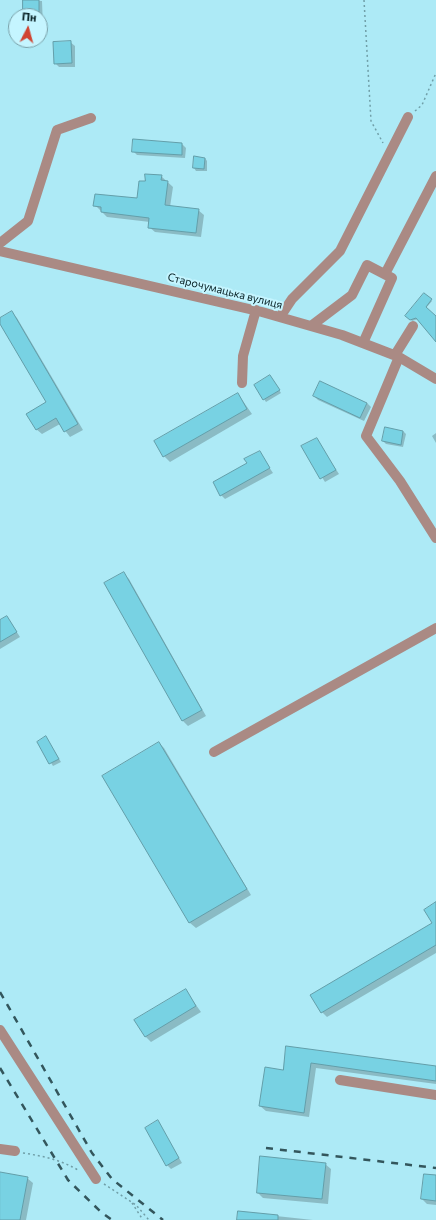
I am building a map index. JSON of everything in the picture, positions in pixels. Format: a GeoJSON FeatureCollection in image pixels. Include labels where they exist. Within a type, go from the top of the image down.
{"type":"FeatureCollection","features":[{"type":"Feature","properties":{"kind":"street"},"geometry":{"type":"LineString","coordinates":[[0,243],[28,221],[57,130],[91,118]]}},
{"type":"Feature","properties":{"kind":"street"},"geometry":{"type":"LineString","coordinates":[[280,317],[292,299],[340,251],[408,118]]}},
{"type":"Feature","properties":{"kind":"street"},"geometry":{"type":"LineString","coordinates":[[385,274],[436,176]]}},
{"type":"Feature","properties":{"kind":"street","name":"Старочумацька вулиця"},"geometry":{"type":"LineString","coordinates":[[0,252],[256,310],[363,343],[397,356],[436,379]]}},
{"type":"Feature","properties":{"kind":"street"},"geometry":{"type":"LineString","coordinates":[[310,326],[352,295],[367,265],[392,278],[363,343]]}},
{"type":"Feature","properties":{"kind":"street"},"geometry":{"type":"LineString","coordinates":[[242,383],[243,356],[256,310]]}},
{"type":"Feature","properties":{"kind":"street"},"geometry":{"type":"LineString","coordinates":[[413,326],[397,356],[366,436],[400,481],[436,538]]}},
{"type":"Feature","properties":{"kind":"street"},"geometry":{"type":"LineString","coordinates":[[214,752],[436,628]]}},
{"type":"Feature","properties":{"kind":"street"},"geometry":{"type":"LineString","coordinates":[[0,1030],[96,1179]]}},
{"type":"Feature","properties":{"kind":"street"},"geometry":{"type":"LineString","coordinates":[[340,1080],[436,1095]]}},
{"type":"Feature","properties":{"kind":"street"},"geometry":{"type":"LineString","coordinates":[[0,1149],[15,1151]]}},
{"type":"Feature","properties":{"kind":"path"},"geometry":{"type":"LineString","coordinates":[[364,0],[371,121],[390,153]]}},
{"type":"Feature","properties":{"kind":"path"},"geometry":{"type":"LineString","coordinates":[[408,118],[422,105],[436,73]]}},
{"type":"Feature","properties":{"kind":"path"},"geometry":{"type":"LineString","coordinates":[[15,1151],[44,1156],[66,1163],[96,1179],[131,1202],[149,1220]]}},
{"type":"Feature","properties":{"kind":"path"},"geometry":{"type":"LineString","coordinates":[[131,1202],[143,1220]]}},
{"type":"Feature","properties":{"kind":"building"},"geometry":{"type":"Polygon","coordinates":[[[23,0],[39,0],[39,8],[23,8],[23,0]]]}},
{"type":"Feature","properties":{"kind":"building"},"geometry":{"type":"Polygon","coordinates":[[[71,41],[72,63],[54,64],[53,42],[71,41]]]}},
{"type":"Feature","properties":{"kind":"building"},"geometry":{"type":"Polygon","coordinates":[[[133,139],[182,143],[182,155],[132,152],[133,139]]]}},
{"type":"Feature","properties":{"kind":"building"},"geometry":{"type":"Polygon","coordinates":[[[194,156],[205,158],[204,169],[193,168],[194,156]]]}},
{"type":"Feature","properties":{"kind":"building"},"geometry":{"type":"Polygon","coordinates":[[[145,174],[162,175],[161,180],[168,181],[165,205],[199,209],[196,233],[148,228],[149,218],[101,212],[101,207],[93,206],[95,194],[137,198],[139,181],[145,181],[145,174]]]}},
{"type":"Feature","properties":{"kind":"building"},"geometry":{"type":"Polygon","coordinates":[[[424,293],[432,299],[426,307],[436,316],[436,342],[416,318],[410,320],[405,316],[424,293]]]}},
{"type":"Feature","properties":{"kind":"building"},"geometry":{"type":"Polygon","coordinates":[[[12,311],[78,424],[64,432],[56,418],[36,430],[26,414],[46,402],[0,324],[0,318],[12,311]]]}},
{"type":"Feature","properties":{"kind":"building"},"geometry":{"type":"Polygon","coordinates":[[[270,375],[280,390],[263,400],[254,385],[270,375]]]}},
{"type":"Feature","properties":{"kind":"building"},"geometry":{"type":"Polygon","coordinates":[[[320,381],[367,403],[360,418],[313,396],[320,381]]]}},
{"type":"Feature","properties":{"kind":"building"},"geometry":{"type":"Polygon","coordinates":[[[238,393],[247,409],[163,457],[154,441],[238,393]]]}},
{"type":"Feature","properties":{"kind":"building"},"geometry":{"type":"Polygon","coordinates":[[[385,427],[403,431],[401,445],[382,441],[385,427]]]}},
{"type":"Feature","properties":{"kind":"building"},"geometry":{"type":"Polygon","coordinates":[[[317,438],[336,470],[320,479],[301,446],[317,438]]]}},
{"type":"Feature","properties":{"kind":"building"},"geometry":{"type":"Polygon","coordinates":[[[260,451],[270,468],[220,496],[213,482],[247,463],[244,459],[260,451]]]}},
{"type":"Feature","properties":{"kind":"building"},"geometry":{"type":"Polygon","coordinates":[[[124,572],[202,710],[182,721],[104,583],[124,572]]]}},
{"type":"Feature","properties":{"kind":"building"},"geometry":{"type":"Polygon","coordinates":[[[7,616],[17,632],[0,642],[0,620],[7,616]]]}},
{"type":"Feature","properties":{"kind":"building"},"geometry":{"type":"Polygon","coordinates":[[[46,736],[59,759],[49,764],[37,742],[46,736]]]}},
{"type":"Feature","properties":{"kind":"building"},"geometry":{"type":"Polygon","coordinates":[[[159,742],[247,889],[189,923],[102,776],[159,742]]]}},
{"type":"Feature","properties":{"kind":"building"},"geometry":{"type":"Polygon","coordinates":[[[436,902],[436,945],[321,1013],[310,995],[432,923],[424,910],[436,902]]]}},
{"type":"Feature","properties":{"kind":"building"},"geometry":{"type":"Polygon","coordinates":[[[186,989],[196,1006],[145,1037],[134,1020],[186,989]]]}},
{"type":"Feature","properties":{"kind":"building"},"geometry":{"type":"Polygon","coordinates":[[[286,1046],[436,1066],[436,1081],[311,1063],[304,1113],[259,1106],[265,1067],[283,1070],[286,1046]]]}},
{"type":"Feature","properties":{"kind":"building"},"geometry":{"type":"Polygon","coordinates":[[[158,1120],[179,1158],[166,1166],[145,1128],[158,1120]]]}},
{"type":"Feature","properties":{"kind":"building"},"geometry":{"type":"Polygon","coordinates":[[[260,1156],[326,1163],[322,1199],[257,1193],[260,1156]]]}},
{"type":"Feature","properties":{"kind":"building"},"geometry":{"type":"Polygon","coordinates":[[[0,1172],[28,1177],[20,1220],[0,1220],[0,1172]]]}},
{"type":"Feature","properties":{"kind":"building"},"geometry":{"type":"Polygon","coordinates":[[[424,1174],[436,1175],[436,1201],[421,1199],[424,1174]]]}},
{"type":"Feature","properties":{"kind":"building"},"geometry":{"type":"Polygon","coordinates":[[[238,1211],[278,1215],[278,1220],[237,1220],[238,1211]]]}},
{"type":"Feature","properties":{"kind":"railway"},"geometry":{"type":"LineString","coordinates":[[0,992],[92,1153],[112,1179],[163,1220]]}},
{"type":"Feature","properties":{"kind":"railway"},"geometry":{"type":"LineString","coordinates":[[0,1068],[68,1180],[101,1212],[112,1220]]}},
{"type":"Feature","properties":{"kind":"railway"},"geometry":{"type":"LineString","coordinates":[[266,1148],[436,1168]]}}]}
